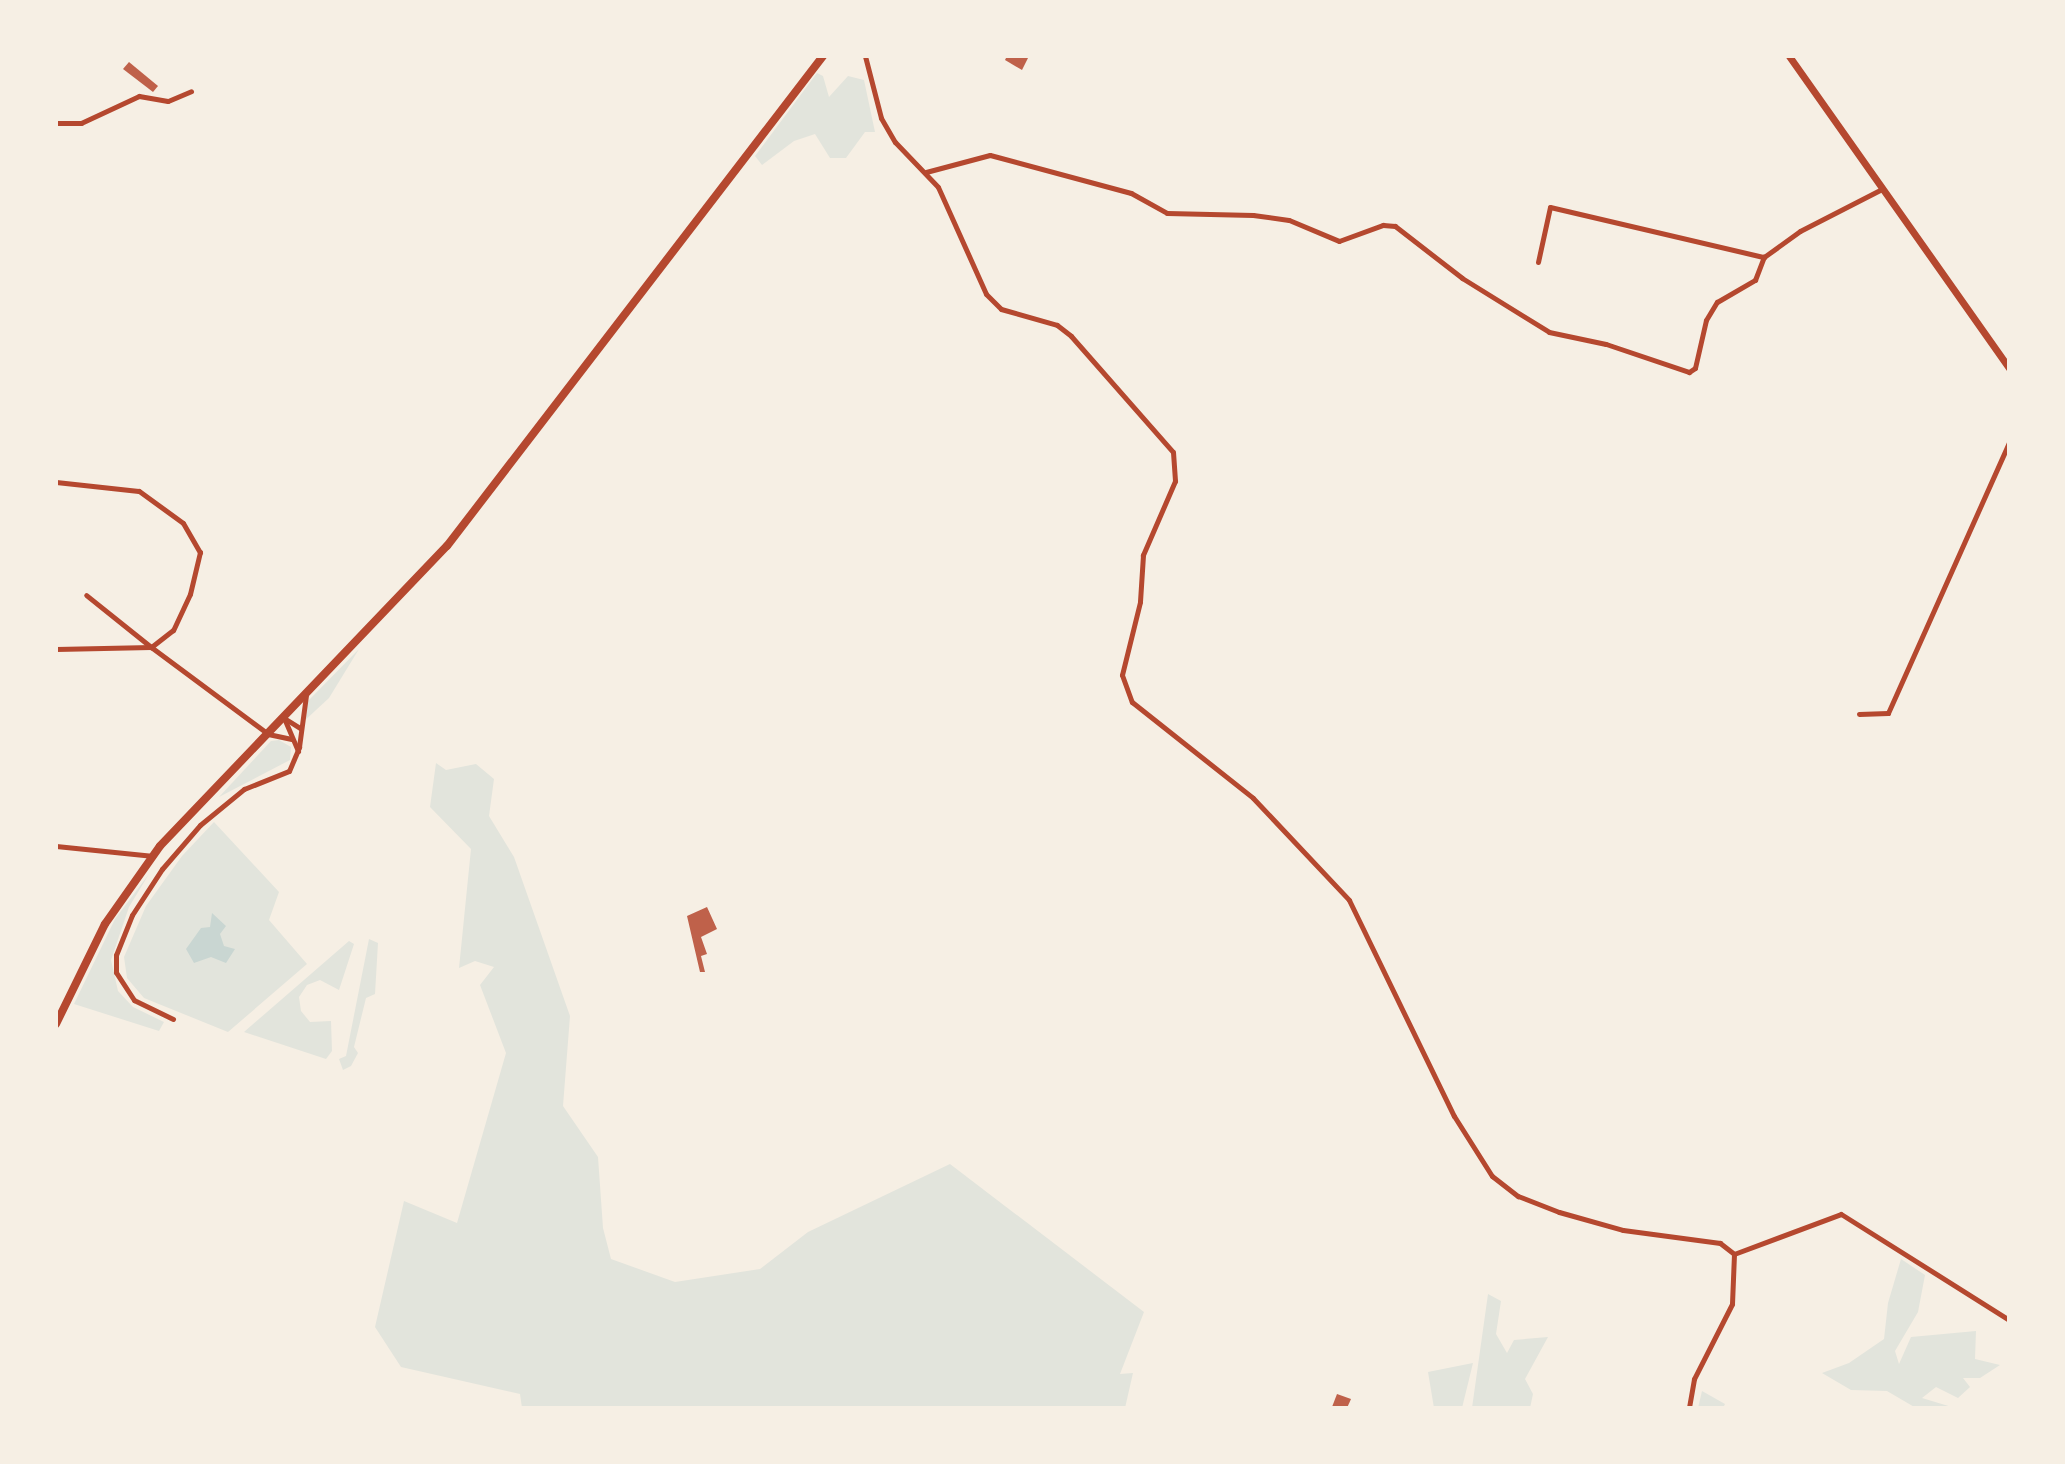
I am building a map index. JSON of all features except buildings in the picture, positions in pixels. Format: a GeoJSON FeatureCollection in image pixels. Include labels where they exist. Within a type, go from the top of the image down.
{"type":"FeatureCollection","features":[{"type":"Feature","properties":{"kind":"main road"},"geometry":{"type":"LineString","coordinates":[[56,1024],[105,924],[153,856],[447,546],[823,56]]}},
{"type":"Feature","properties":{"kind":"main road"},"geometry":{"type":"LineString","coordinates":[[1789,56],[2009,368]]}},
{"type":"Feature","properties":{"kind":"street"},"geometry":{"type":"LineString","coordinates":[[865,56],[881,118],[895,142],[939,187],[974,271],[995,304],[1057,326],[1071,336],[1173,452],[1175,481],[1143,555],[1140,602],[1122,676],[1124,689],[1132,702],[1253,799],[1349,900],[1454,1116],[1492,1177],[1518,1196],[1559,1212],[1623,1230],[1720,1243],[1734,1254]]}},
{"type":"Feature","properties":{"kind":"street"},"geometry":{"type":"LineString","coordinates":[[56,123],[81,123],[139,96],[168,101],[191,91]]}},
{"type":"Feature","properties":{"kind":"street"},"geometry":{"type":"LineString","coordinates":[[926,173],[990,155],[1131,192],[1167,213],[1253,215],[1289,220],[1339,241],[1383,225],[1395,226],[1443,258],[1462,278],[1549,332],[1606,344],[1689,372],[1695,368],[1706,320],[1717,302],[1755,280],[1764,257],[1800,231],[1882,189]]}},
{"type":"Feature","properties":{"kind":"street"},"geometry":{"type":"LineString","coordinates":[[1538,262],[1550,207],[1764,257]]}},
{"type":"Feature","properties":{"kind":"street"},"geometry":{"type":"LineString","coordinates":[[1859,714],[1888,713],[2009,442]]}},
{"type":"Feature","properties":{"kind":"street"},"geometry":{"type":"LineString","coordinates":[[56,482],[139,491],[183,523],[195,537],[200,552],[190,594],[173,630],[151,647],[56,649]]}},
{"type":"Feature","properties":{"kind":"street"},"geometry":{"type":"LineString","coordinates":[[86,595],[268,734],[291,740]]}},
{"type":"Feature","properties":{"kind":"street"},"geometry":{"type":"LineString","coordinates":[[173,1019],[134,1000],[116,972],[116,955],[132,915],[162,869],[201,825],[244,789],[289,771],[299,749],[306,694]]}},
{"type":"Feature","properties":{"kind":"street"},"geometry":{"type":"LineString","coordinates":[[284,718],[300,728]]}},
{"type":"Feature","properties":{"kind":"street"},"geometry":{"type":"LineString","coordinates":[[284,718],[291,740],[299,749]]}},
{"type":"Feature","properties":{"kind":"street"},"geometry":{"type":"LineString","coordinates":[[56,846],[153,856]]}},
{"type":"Feature","properties":{"kind":"street"},"geometry":{"type":"LineString","coordinates":[[1734,1254],[1841,1214],[2009,1320]]}},
{"type":"Feature","properties":{"kind":"street"},"geometry":{"type":"LineString","coordinates":[[1689,1408],[1694,1379],[1732,1304],[1734,1254]]}},
{"type":"Feature","properties":{"kind":"shaded area"},"geometry":{"type":"Polygon","coordinates":[[[817,73],[823,76],[829,97],[848,76],[864,80],[875,132],[865,132],[846,158],[830,158],[815,134],[794,141],[762,165],[755,156],[817,73]]]}},
{"type":"Feature","properties":{"kind":"shaded area"},"geometry":{"type":"Polygon","coordinates":[[[359,649],[329,698],[302,723],[307,702],[359,649]]]}},
{"type":"Feature","properties":{"kind":"shaded area"},"geometry":{"type":"Polygon","coordinates":[[[279,740],[291,747],[290,760],[219,797],[271,741],[279,740]]]}},
{"type":"Feature","properties":{"kind":"shaded area"},"geometry":{"type":"Polygon","coordinates":[[[436,763],[446,770],[476,764],[494,779],[489,816],[514,857],[570,1016],[563,1106],[598,1157],[603,1228],[611,1259],[675,1282],[760,1269],[808,1232],[950,1164],[1144,1312],[1120,1374],[1133,1373],[1125,1408],[522,1408],[520,1394],[401,1367],[375,1327],[404,1201],[457,1223],[506,1053],[480,985],[494,967],[475,961],[459,968],[471,849],[430,807],[436,763]]]}},
{"type":"Feature","properties":{"kind":"shaded area"},"geometry":{"type":"Polygon","coordinates":[[[214,822],[279,892],[269,920],[307,964],[228,1032],[144,998],[127,978],[124,957],[146,906],[182,856],[214,822]]]}},
{"type":"Feature","properties":{"kind":"shaded area"},"geometry":{"type":"Polygon","coordinates":[[[149,874],[129,907],[111,960],[118,991],[133,1007],[164,1022],[159,1031],[74,1004],[115,919],[149,874]]]}},
{"type":"Feature","properties":{"kind":"shaded area"},"geometry":{"type":"Polygon","coordinates":[[[212,913],[226,926],[220,934],[224,946],[235,949],[226,963],[211,957],[194,963],[186,949],[201,928],[210,927],[212,913]]]}},
{"type":"Feature","properties":{"kind":"shaded area"},"geometry":{"type":"Polygon","coordinates":[[[369,939],[378,943],[375,994],[366,998],[354,1047],[358,1053],[351,1066],[343,1070],[339,1059],[346,1056],[369,939]]]}},
{"type":"Feature","properties":{"kind":"shaded area"},"geometry":{"type":"Polygon","coordinates":[[[349,941],[354,944],[339,990],[320,980],[307,985],[299,997],[301,1011],[310,1022],[331,1021],[332,1051],[326,1059],[244,1032],[349,941]]]}},
{"type":"Feature","properties":{"kind":"shaded area"},"geometry":{"type":"Polygon","coordinates":[[[1901,1259],[1925,1275],[1918,1312],[1895,1351],[1899,1364],[1911,1337],[1976,1331],[1975,1359],[2000,1365],[1980,1378],[1963,1378],[1970,1387],[1958,1398],[1936,1387],[1922,1398],[1955,1408],[1916,1408],[1887,1391],[1851,1390],[1822,1373],[1849,1363],[1884,1339],[1888,1303],[1901,1259]]]}},
{"type":"Feature","properties":{"kind":"shaded area"},"geometry":{"type":"Polygon","coordinates":[[[1488,1294],[1501,1301],[1496,1334],[1507,1353],[1514,1340],[1548,1337],[1525,1379],[1533,1394],[1530,1408],[1472,1408],[1488,1294]]]}},
{"type":"Feature","properties":{"kind":"shaded area"},"geometry":{"type":"Polygon","coordinates":[[[1473,1363],[1462,1408],[1434,1408],[1428,1372],[1473,1363]]]}},
{"type":"Feature","properties":{"kind":"shaded area"},"geometry":{"type":"Polygon","coordinates":[[[1702,1391],[1725,1404],[1723,1408],[1698,1408],[1702,1391]]]}}]}
